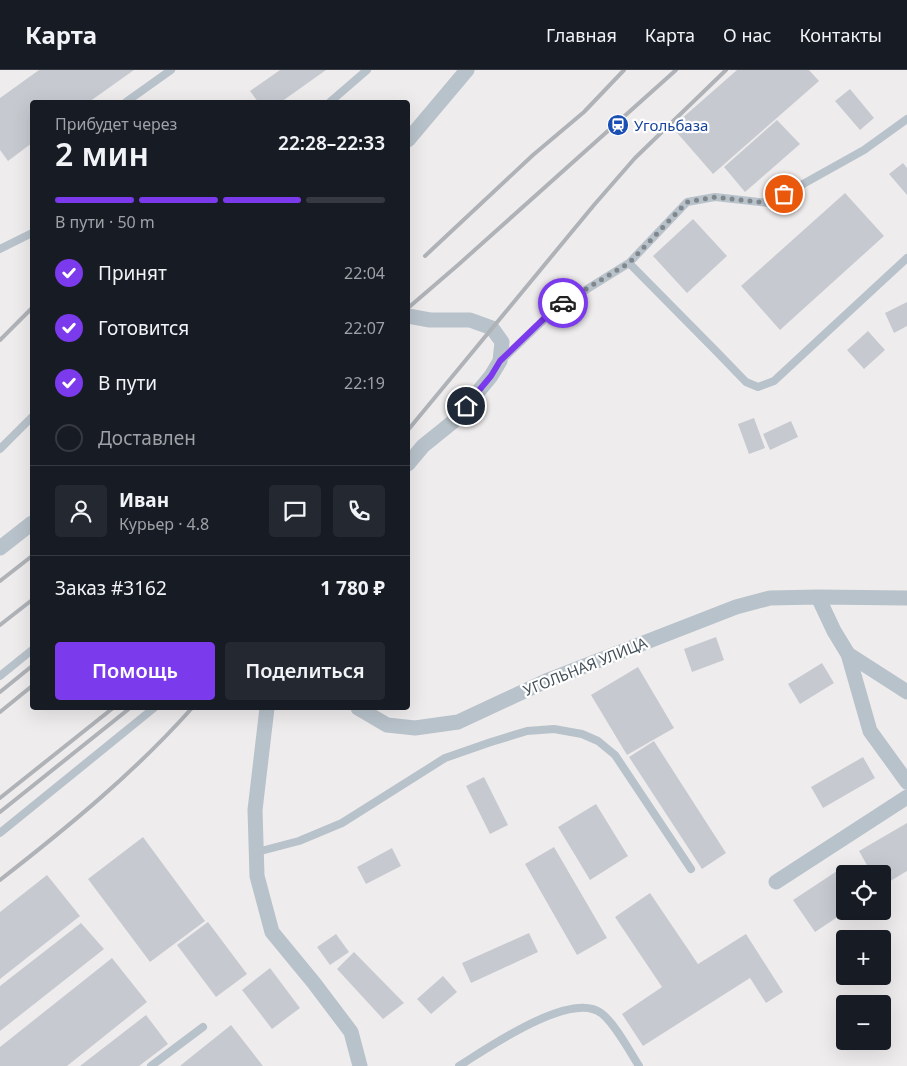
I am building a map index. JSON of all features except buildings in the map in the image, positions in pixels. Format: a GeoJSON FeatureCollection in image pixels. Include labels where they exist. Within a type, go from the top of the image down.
{"type":"FeatureCollection","features":[{"type":"Feature","properties":{"kind":"street"},"geometry":{"type":"LineString","coordinates":[[410,138],[461,74]]}},
{"type":"Feature","properties":{"kind":"street"},"geometry":{"type":"LineString","coordinates":[[410,316],[430,320],[470,320],[492,328],[502,342],[500,361],[491,376],[454,421],[423,446],[410,462]]}},
{"type":"Feature","properties":{"kind":"street"},"geometry":{"type":"LineString","coordinates":[[0,548],[30,525]]}},
{"type":"Feature","properties":{"kind":"street"},"geometry":{"type":"LineString","coordinates":[[818,597],[834,631],[848,654],[870,731],[907,782]]}},
{"type":"Feature","properties":{"kind":"street","name":"УГОЛЬНАЯ УЛИЦА"},"geometry":{"type":"LineString","coordinates":[[361,710],[387,725],[416,728],[458,722],[546,681],[736,607],[770,598],[907,598]]}},
{"type":"Feature","properties":{"kind":"street"},"geometry":{"type":"LineString","coordinates":[[848,654],[907,692]]}},
{"type":"Feature","properties":{"kind":"street"},"geometry":{"type":"LineString","coordinates":[[267,710],[255,810],[257,876],[272,932],[351,1032],[360,1066]]}},
{"type":"Feature","properties":{"kind":"street"},"geometry":{"type":"LineString","coordinates":[[776,882],[907,797]]}},
{"type":"Feature","properties":{"kind":"lane"},"geometry":{"type":"LineString","coordinates":[[129,100],[171,70]]}},
{"type":"Feature","properties":{"kind":"lane"},"geometry":{"type":"LineString","coordinates":[[332,100],[367,70]]}},
{"type":"Feature","properties":{"kind":"lane"},"geometry":{"type":"LineString","coordinates":[[500,361],[555,308],[629,263],[687,202],[715,197],[769,203],[864,150],[907,119]]}},
{"type":"Feature","properties":{"kind":"lane"},"geometry":{"type":"LineString","coordinates":[[0,249],[30,234]]}},
{"type":"Feature","properties":{"kind":"lane"},"geometry":{"type":"LineString","coordinates":[[629,263],[746,382],[758,387],[774,381],[907,258]]}},
{"type":"Feature","properties":{"kind":"lane"},"geometry":{"type":"LineString","coordinates":[[0,449],[30,419]]}},
{"type":"Feature","properties":{"kind":"lane"},"geometry":{"type":"LineString","coordinates":[[0,676],[30,652]]}},
{"type":"Feature","properties":{"kind":"lane"},"geometry":{"type":"LineString","coordinates":[[0,833],[152,710]]}},
{"type":"Feature","properties":{"kind":"lane"},"geometry":{"type":"LineString","coordinates":[[257,852],[298,841],[342,823],[444,758],[526,731],[554,729],[582,734],[598,741],[615,755],[691,869]]}},
{"type":"Feature","properties":{"kind":"lane"},"geometry":{"type":"LineString","coordinates":[[459,1066],[513,1032],[551,1014],[587,1007],[602,1013],[610,1022],[639,1066]]}},
{"type":"Feature","properties":{"kind":"lane"},"geometry":{"type":"LineString","coordinates":[[151,1066],[203,1027]]}},
{"type":"Feature","properties":{"kind":"railway"},"geometry":{"type":"LineString","coordinates":[[425,256],[533,155],[584,112],[624,70]]}},
{"type":"Feature","properties":{"kind":"railway"},"geometry":{"type":"LineString","coordinates":[[410,306],[676,70]]}},
{"type":"Feature","properties":{"kind":"railway"},"geometry":{"type":"LineString","coordinates":[[410,428],[635,158],[726,70]]}},
{"type":"Feature","properties":{"kind":"railway"},"geometry":{"type":"LineString","coordinates":[[0,340],[30,310]]}},
{"type":"Feature","properties":{"kind":"railway"},"geometry":{"type":"LineString","coordinates":[[0,581],[30,558]]}},
{"type":"Feature","properties":{"kind":"railway"},"geometry":{"type":"LineString","coordinates":[[0,625],[30,602]]}},
{"type":"Feature","properties":{"kind":"railway"},"geometry":{"type":"LineString","coordinates":[[0,692],[30,668]]}},
{"type":"Feature","properties":{"kind":"railway"},"geometry":{"type":"LineString","coordinates":[[0,712],[30,688]]}},
{"type":"Feature","properties":{"kind":"railway"},"geometry":{"type":"LineString","coordinates":[[0,798],[110,710]]}},
{"type":"Feature","properties":{"kind":"railway"},"geometry":{"type":"LineString","coordinates":[[0,812],[128,710]]}},
{"type":"Feature","properties":{"kind":"railway"},"geometry":{"type":"LineString","coordinates":[[0,880],[51,840],[124,777],[190,710]]}},
{"type":"Feature","properties":{"kind":"way so far"},"geometry":{"type":"LineString","coordinates":[[563,303],[629,263],[687,202],[715,197],[769,203],[784,194]]}},
{"type":"Feature","properties":{"kind":"place","name":"Угольбаза"},"geometry":{"type":"Point","coordinates":[618,125]}},
{"type":"Feature","properties":{"kind":"route"},"geometry":{"type":"LineString","coordinates":[[466,406],[491,376],[500,361],[555,308],[563,303]]}}]}
